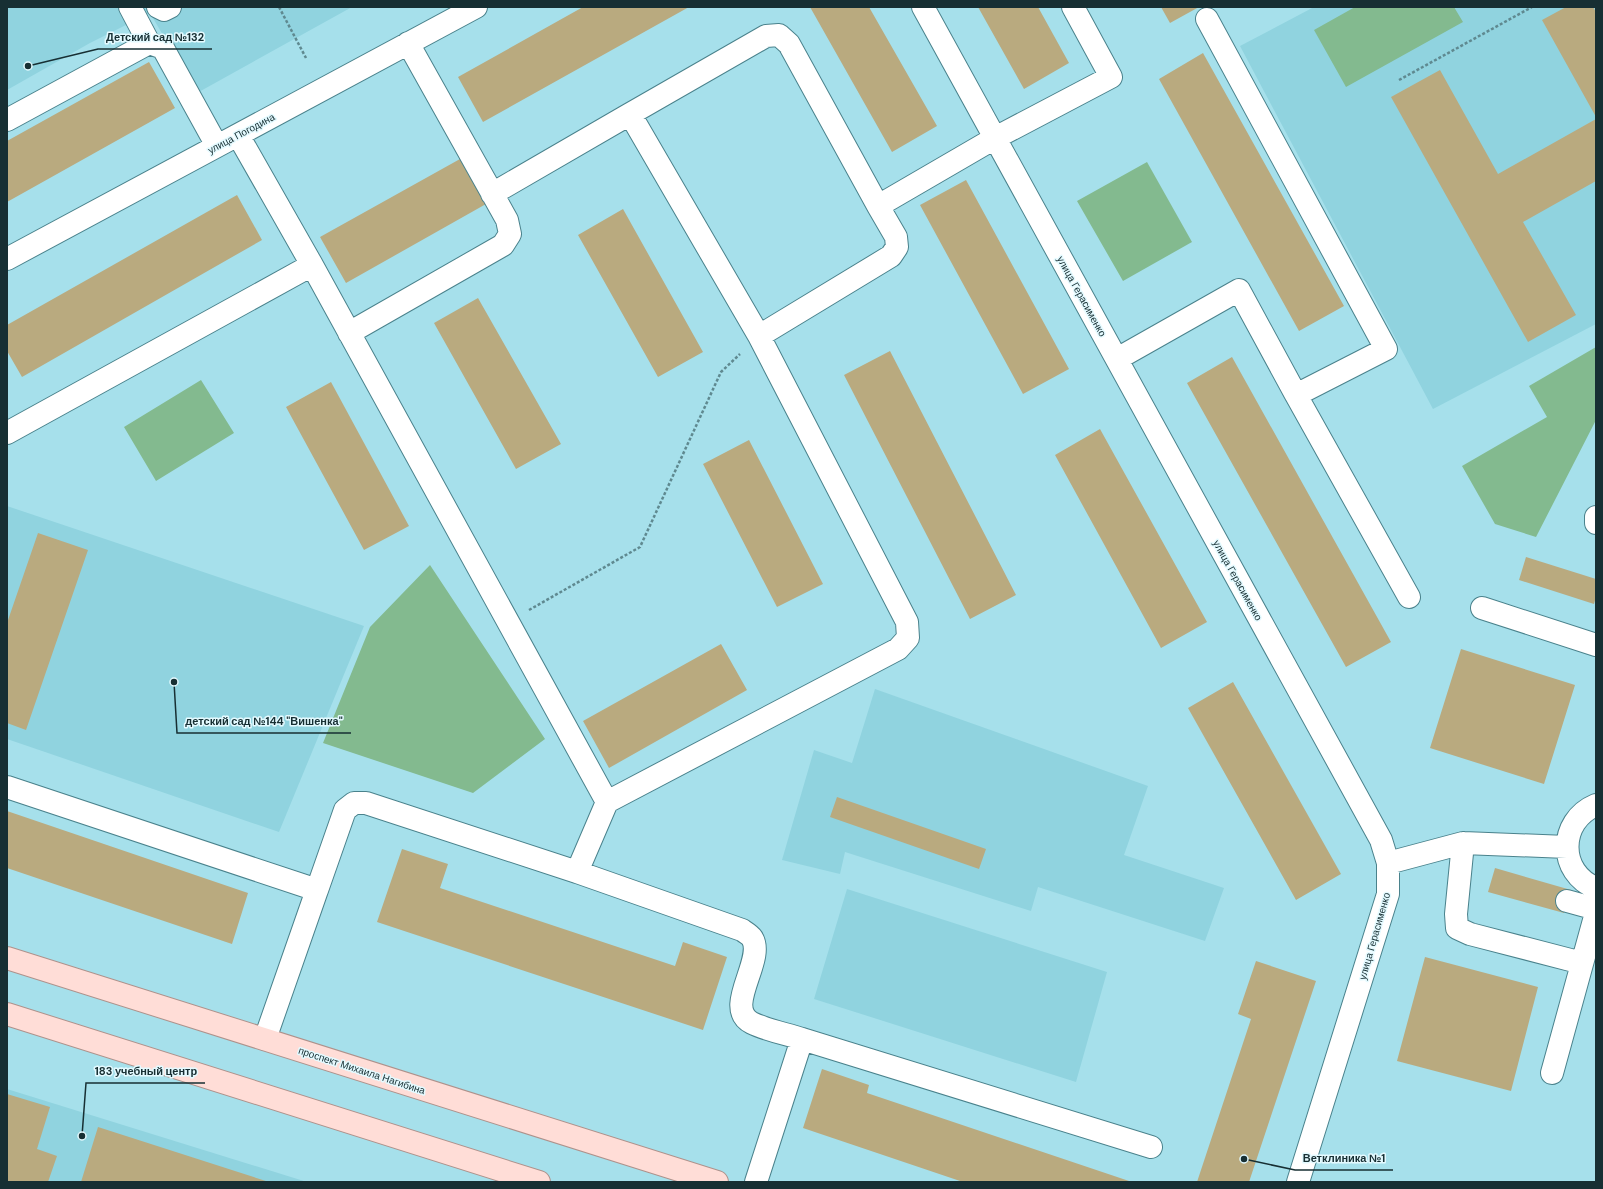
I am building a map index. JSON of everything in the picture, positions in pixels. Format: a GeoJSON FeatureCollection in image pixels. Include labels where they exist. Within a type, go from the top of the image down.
{"type":"FeatureCollection","features":[{"type":"Feature","properties":{"kind":"main road","name":"проспект Михаила Нагибина"},"geometry":{"type":"LineString","coordinates":[[7,958],[717,1182]]}},
{"type":"Feature","properties":{"kind":"main road"},"geometry":{"type":"LineString","coordinates":[[7,1014],[539,1182]]}},
{"type":"Feature","properties":{"kind":"street"},"geometry":{"type":"LineString","coordinates":[[131,7],[149,43],[163,48],[217,146]]}},
{"type":"Feature","properties":{"kind":"street"},"geometry":{"type":"LineString","coordinates":[[158,7],[164,10],[170,7]]}},
{"type":"Feature","properties":{"kind":"street","name":"улица Погодина"},"geometry":{"type":"LineString","coordinates":[[7,259],[476,7]]}},
{"type":"Feature","properties":{"kind":"street","name":"улица Герасименко"},"geometry":{"type":"LineString","coordinates":[[923,7],[1382,840],[1388,863],[1388,894],[1298,1182]]}},
{"type":"Feature","properties":{"kind":"street"},"geometry":{"type":"LineString","coordinates":[[878,206],[995,138],[1111,77],[1073,7]]}},
{"type":"Feature","properties":{"kind":"street"},"geometry":{"type":"LineString","coordinates":[[1207,20],[1386,349],[1296,395]]}},
{"type":"Feature","properties":{"kind":"street"},"geometry":{"type":"LineString","coordinates":[[492,194],[766,36],[779,35],[789,44],[896,237],[898,247],[891,256],[759,336]]}},
{"type":"Feature","properties":{"kind":"street"},"geometry":{"type":"LineString","coordinates":[[7,120],[149,43]]}},
{"type":"Feature","properties":{"kind":"street"},"geometry":{"type":"LineString","coordinates":[[349,333],[503,245],[510,234],[506,220],[408,43]]}},
{"type":"Feature","properties":{"kind":"street"},"geometry":{"type":"LineString","coordinates":[[577,872],[607,802],[898,649],[908,638],[907,622],[759,336],[630,114]]}},
{"type":"Feature","properties":{"kind":"street"},"geometry":{"type":"LineString","coordinates":[[238,136],[312,265],[607,802]]}},
{"type":"Feature","properties":{"kind":"street"},"geometry":{"type":"LineString","coordinates":[[7,433],[312,265]]}},
{"type":"Feature","properties":{"kind":"street"},"geometry":{"type":"LineString","coordinates":[[1117,359],[1239,290],[1409,597]]}},
{"type":"Feature","properties":{"kind":"street"},"geometry":{"type":"LineString","coordinates":[[1596,517],[1596,523]]}},
{"type":"Feature","properties":{"kind":"street"},"geometry":{"type":"LineString","coordinates":[[1482,608],[1596,645]]}},
{"type":"Feature","properties":{"kind":"street"},"geometry":{"type":"LineString","coordinates":[[7,787],[317,890]]}},
{"type":"Feature","properties":{"kind":"street"},"geometry":{"type":"LineString","coordinates":[[265,1039],[345,810],[354,803],[366,803],[577,872],[742,930],[752,938],[755,952],[741,1000],[743,1013],[751,1023],[1151,1147]]}},
{"type":"Feature","properties":{"kind":"street"},"geometry":{"type":"LineString","coordinates":[[1596,805],[1588,808],[1576,818],[1570,832],[1567,847],[1570,862],[1577,875],[1588,885],[1596,888]]}},
{"type":"Feature","properties":{"kind":"street"},"geometry":{"type":"LineString","coordinates":[[1463,843],[1456,914],[1457,928],[1470,934],[1582,963]]}},
{"type":"Feature","properties":{"kind":"street"},"geometry":{"type":"LineString","coordinates":[[1388,863],[1463,843],[1567,847]]}},
{"type":"Feature","properties":{"kind":"street"},"geometry":{"type":"LineString","coordinates":[[1567,901],[1596,909]]}},
{"type":"Feature","properties":{"kind":"street"},"geometry":{"type":"LineString","coordinates":[[1552,1073],[1596,913]]}},
{"type":"Feature","properties":{"kind":"street"},"geometry":{"type":"LineString","coordinates":[[756,1182],[802,1039]]}},
{"type":"Feature","properties":{"kind":"path"},"geometry":{"type":"LineString","coordinates":[[279,7],[306,58]]}},
{"type":"Feature","properties":{"kind":"path"},"geometry":{"type":"LineString","coordinates":[[1399,80],[1532,7]]}},
{"type":"Feature","properties":{"kind":"path"},"geometry":{"type":"LineString","coordinates":[[508,622],[640,547],[721,372],[759,336]]}},
{"type":"Feature","properties":{"kind":"shaded area"},"geometry":{"type":"Polygon","coordinates":[[[7,7],[352,7],[197,93],[150,13],[90,43],[7,90],[7,7]]]}},
{"type":"Feature","properties":{"kind":"shaded area"},"geometry":{"type":"Polygon","coordinates":[[[1314,7],[1596,7],[1596,324],[1433,409],[1240,46],[1314,7]]]}},
{"type":"Feature","properties":{"kind":"shaded area"},"geometry":{"type":"Polygon","coordinates":[[[7,506],[364,626],[279,832],[7,739],[7,506]]]}},
{"type":"Feature","properties":{"kind":"shaded area"},"geometry":{"type":"Polygon","coordinates":[[[875,689],[1148,786],[1124,855],[1224,888],[1205,941],[1038,887],[1031,911],[845,852],[840,874],[782,860],[814,750],[852,763],[875,689]]]}},
{"type":"Feature","properties":{"kind":"shaded area"},"geometry":{"type":"Polygon","coordinates":[[[847,889],[1107,972],[1076,1082],[814,999],[847,889]]]}},
{"type":"Feature","properties":{"kind":"shaded area"},"geometry":{"type":"Polygon","coordinates":[[[7,1089],[307,1182],[7,1182],[7,1089]]]}},
{"type":"Feature","properties":{"kind":"green space"},"geometry":{"type":"Polygon","coordinates":[[[1355,7],[1454,7],[1463,22],[1346,87],[1314,30],[1355,7]]]}},
{"type":"Feature","properties":{"kind":"green space"},"geometry":{"type":"Polygon","coordinates":[[[1147,162],[1192,242],[1123,281],[1077,201],[1147,162]]]}},
{"type":"Feature","properties":{"kind":"green space"},"geometry":{"type":"Polygon","coordinates":[[[1596,347],[1596,420],[1536,537],[1495,524],[1462,466],[1547,417],[1529,386],[1596,347]]]}},
{"type":"Feature","properties":{"kind":"green space"},"geometry":{"type":"Polygon","coordinates":[[[201,380],[234,433],[156,481],[124,427],[201,380]]]}},
{"type":"Feature","properties":{"kind":"green space"},"geometry":{"type":"Polygon","coordinates":[[[430,565],[545,739],[473,793],[323,743],[370,627],[430,565]]]}},
{"type":"Feature","properties":{"kind":"building"},"geometry":{"type":"Polygon","coordinates":[[[583,7],[689,7],[483,122],[458,77],[583,7]]]}},
{"type":"Feature","properties":{"kind":"building"},"geometry":{"type":"Polygon","coordinates":[[[810,7],[869,7],[937,126],[892,152],[810,7]]]}},
{"type":"Feature","properties":{"kind":"building"},"geometry":{"type":"Polygon","coordinates":[[[978,7],[1038,7],[1069,63],[1024,89],[978,7]]]}},
{"type":"Feature","properties":{"kind":"building"},"geometry":{"type":"Polygon","coordinates":[[[1161,7],[1199,7],[1170,23],[1161,7]]]}},
{"type":"Feature","properties":{"kind":"building"},"geometry":{"type":"Polygon","coordinates":[[[1566,7],[1593,7],[1596,12],[1596,117],[1542,20],[1566,7]]]}},
{"type":"Feature","properties":{"kind":"building"},"geometry":{"type":"Polygon","coordinates":[[[1203,53],[1344,306],[1299,331],[1159,79],[1203,53]]]}},
{"type":"Feature","properties":{"kind":"building"},"geometry":{"type":"Polygon","coordinates":[[[149,62],[175,108],[7,202],[7,141],[149,62]]]}},
{"type":"Feature","properties":{"kind":"building"},"geometry":{"type":"Polygon","coordinates":[[[1440,70],[1498,174],[1596,119],[1596,181],[1523,222],[1576,315],[1528,342],[1391,97],[1440,70]]]}},
{"type":"Feature","properties":{"kind":"building"},"geometry":{"type":"Polygon","coordinates":[[[460,159],[486,204],[346,283],[320,237],[460,159]]]}},
{"type":"Feature","properties":{"kind":"building"},"geometry":{"type":"Polygon","coordinates":[[[966,180],[1069,369],[1023,394],[920,205],[966,180]]]}},
{"type":"Feature","properties":{"kind":"building"},"geometry":{"type":"Polygon","coordinates":[[[237,195],[262,240],[22,377],[7,351],[7,325],[237,195]]]}},
{"type":"Feature","properties":{"kind":"building"},"geometry":{"type":"Polygon","coordinates":[[[623,209],[703,352],[658,377],[578,235],[623,209]]]}},
{"type":"Feature","properties":{"kind":"building"},"geometry":{"type":"Polygon","coordinates":[[[478,298],[561,444],[516,469],[434,323],[478,298]]]}},
{"type":"Feature","properties":{"kind":"building"},"geometry":{"type":"Polygon","coordinates":[[[890,351],[1016,595],[970,619],[844,375],[890,351]]]}},
{"type":"Feature","properties":{"kind":"building"},"geometry":{"type":"Polygon","coordinates":[[[1232,357],[1391,642],[1346,667],[1187,383],[1232,357]]]}},
{"type":"Feature","properties":{"kind":"building"},"geometry":{"type":"Polygon","coordinates":[[[331,382],[409,526],[364,550],[286,407],[331,382]]]}},
{"type":"Feature","properties":{"kind":"building"},"geometry":{"type":"Polygon","coordinates":[[[1100,429],[1207,622],[1161,648],[1055,455],[1100,429]]]}},
{"type":"Feature","properties":{"kind":"building"},"geometry":{"type":"Polygon","coordinates":[[[749,440],[823,584],[777,607],[703,464],[749,440]]]}},
{"type":"Feature","properties":{"kind":"building"},"geometry":{"type":"Polygon","coordinates":[[[38,533],[88,550],[26,730],[7,723],[7,623],[38,533]]]}},
{"type":"Feature","properties":{"kind":"building"},"geometry":{"type":"Polygon","coordinates":[[[1526,557],[1596,579],[1596,597],[1594,604],[1519,580],[1526,557]]]}},
{"type":"Feature","properties":{"kind":"building"},"geometry":{"type":"Polygon","coordinates":[[[721,644],[747,690],[609,768],[583,721],[721,644]]]}},
{"type":"Feature","properties":{"kind":"building"},"geometry":{"type":"Polygon","coordinates":[[[1461,649],[1575,685],[1544,784],[1430,748],[1461,649]]]}},
{"type":"Feature","properties":{"kind":"building"},"geometry":{"type":"Polygon","coordinates":[[[1233,682],[1341,874],[1296,900],[1188,708],[1233,682]]]}},
{"type":"Feature","properties":{"kind":"building"},"geometry":{"type":"Polygon","coordinates":[[[837,797],[986,849],[979,869],[830,817],[837,797]]]}},
{"type":"Feature","properties":{"kind":"building"},"geometry":{"type":"Polygon","coordinates":[[[7,811],[248,893],[232,944],[7,868],[7,811]]]}},
{"type":"Feature","properties":{"kind":"building"},"geometry":{"type":"Polygon","coordinates":[[[402,849],[448,864],[440,888],[675,966],[683,942],[727,957],[703,1030],[377,922],[402,849]]]}},
{"type":"Feature","properties":{"kind":"building"},"geometry":{"type":"Polygon","coordinates":[[[1495,868],[1571,890],[1564,913],[1488,892],[1495,868]]]}},
{"type":"Feature","properties":{"kind":"building"},"geometry":{"type":"Polygon","coordinates":[[[1425,957],[1538,987],[1511,1091],[1397,1061],[1425,957]]]}},
{"type":"Feature","properties":{"kind":"building"},"geometry":{"type":"Polygon","coordinates":[[[1256,961],[1316,981],[1249,1182],[1197,1182],[1251,1019],[1238,1014],[1256,961]]]}},
{"type":"Feature","properties":{"kind":"building"},"geometry":{"type":"Polygon","coordinates":[[[822,1069],[869,1085],[867,1093],[1132,1182],[963,1182],[803,1128],[822,1069]]]}},
{"type":"Feature","properties":{"kind":"building"},"geometry":{"type":"Polygon","coordinates":[[[7,1094],[50,1107],[37,1149],[57,1156],[48,1182],[7,1182],[7,1094]]]}},
{"type":"Feature","properties":{"kind":"building"},"geometry":{"type":"Polygon","coordinates":[[[98,1127],[269,1182],[81,1182],[98,1127]]]}},
{"type":"Feature","properties":{"kind":"place","name":"Детский сад №132"},"geometry":{"type":"Point","coordinates":[28,66]}},
{"type":"Feature","properties":{"kind":"place","name":"детский сад №144 \"Вишенка\""},"geometry":{"type":"Point","coordinates":[174,682]}},
{"type":"Feature","properties":{"kind":"place","name":"183 учебный центр"},"geometry":{"type":"Point","coordinates":[82,1136]}},
{"type":"Feature","properties":{"kind":"place","name":"Ветклиника №1"},"geometry":{"type":"Point","coordinates":[1244,1159]}}]}
